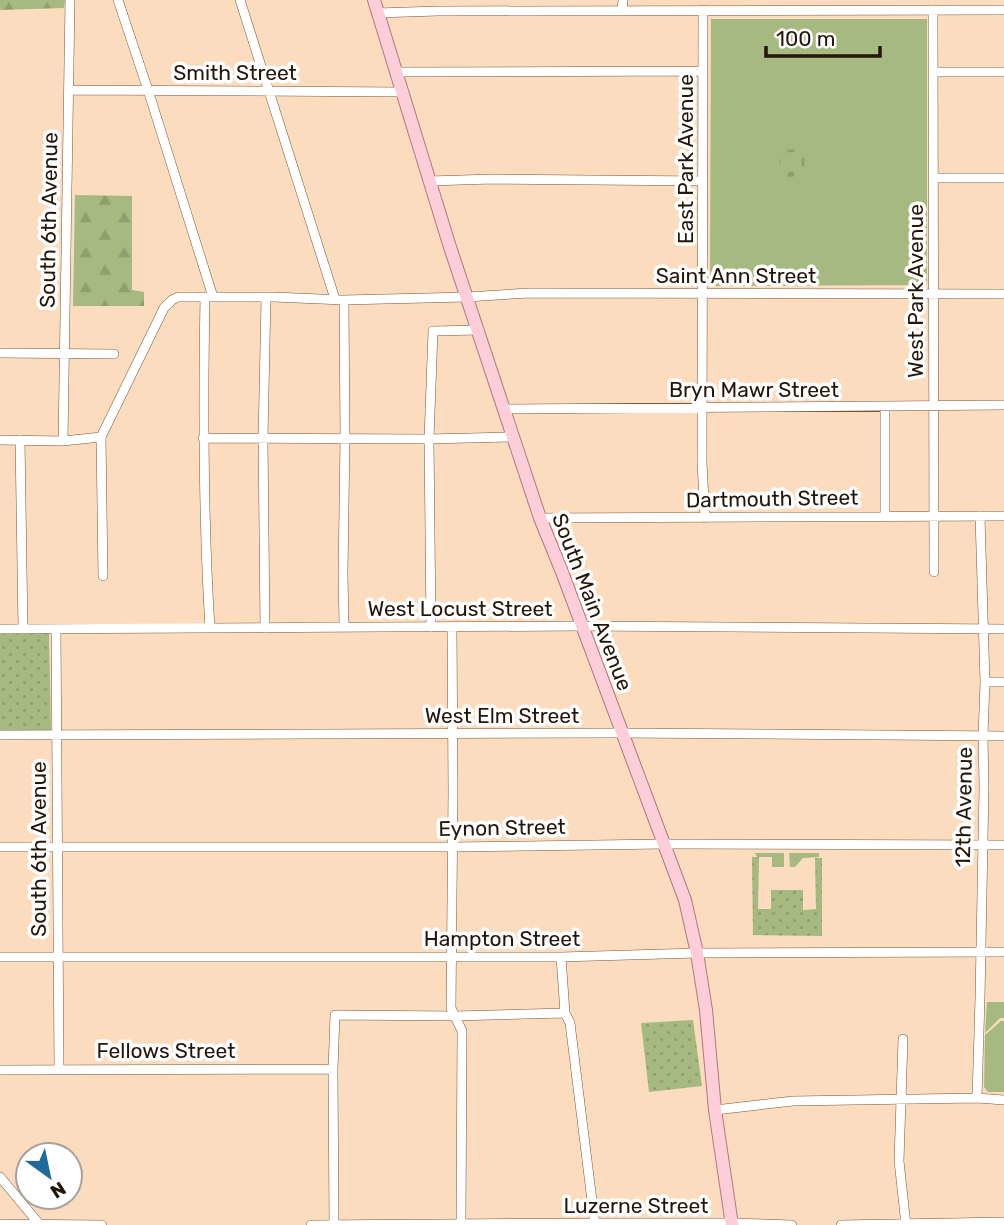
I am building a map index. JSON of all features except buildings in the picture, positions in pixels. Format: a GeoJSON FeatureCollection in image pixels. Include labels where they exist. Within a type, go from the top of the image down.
{"type":"FeatureCollection","features":[{"type":"Feature","properties":{"kind":"main road","name":"South Main Avenue"},"geometry":{"type":"LineString","coordinates":[[375,6],[540,518],[685,900],[706,1010],[715,1110],[732,1224]]}},
{"type":"Feature","properties":{"kind":"street","name":"South 6th Avenue"},"geometry":{"type":"LineString","coordinates":[[62,441],[70,0]]}},
{"type":"Feature","properties":{"kind":"street"},"geometry":{"type":"LineString","coordinates":[[118,0],[148,90],[209,297],[203,438],[210,628]]}},
{"type":"Feature","properties":{"kind":"street"},"geometry":{"type":"LineString","coordinates":[[240,0],[339,300],[345,439],[344,626]]}},
{"type":"Feature","properties":{"kind":"street"},"geometry":{"type":"LineString","coordinates":[[622,0],[622,11]]}},
{"type":"Feature","properties":{"kind":"street"},"geometry":{"type":"LineString","coordinates":[[375,6],[438,10],[622,11],[933,10],[989,5],[1004,10]]}},
{"type":"Feature","properties":{"kind":"street","name":"East Park Avenue"},"geometry":{"type":"LineString","coordinates":[[704,10],[702,463],[705,518]]}},
{"type":"Feature","properties":{"kind":"street","name":"West Park Avenue"},"geometry":{"type":"LineString","coordinates":[[933,10],[934,572]]}},
{"type":"Feature","properties":{"kind":"street"},"geometry":{"type":"LineString","coordinates":[[396,72],[703,71]]}},
{"type":"Feature","properties":{"kind":"street"},"geometry":{"type":"LineString","coordinates":[[933,72],[1004,72]]}},
{"type":"Feature","properties":{"kind":"street","name":"Smith Street"},"geometry":{"type":"LineString","coordinates":[[69,89],[402,92]]}},
{"type":"Feature","properties":{"kind":"street"},"geometry":{"type":"LineString","coordinates":[[934,178],[1004,178]]}},
{"type":"Feature","properties":{"kind":"street"},"geometry":{"type":"LineString","coordinates":[[430,181],[703,181]]}},
{"type":"Feature","properties":{"kind":"street","name":"Saint Ann Street"},"geometry":{"type":"LineString","coordinates":[[101,437],[164,308],[178,298],[339,300],[529,293],[1004,294]]}},
{"type":"Feature","properties":{"kind":"street"},"geometry":{"type":"LineString","coordinates":[[265,298],[265,628]]}},
{"type":"Feature","properties":{"kind":"street"},"geometry":{"type":"LineString","coordinates":[[431,627],[429,439],[433,331],[479,330]]}},
{"type":"Feature","properties":{"kind":"street"},"geometry":{"type":"LineString","coordinates":[[0,354],[114,354]]}},
{"type":"Feature","properties":{"kind":"street","name":"Bryn Mawr Street"},"geometry":{"type":"LineString","coordinates":[[505,409],[1004,405]]}},
{"type":"Feature","properties":{"kind":"street"},"geometry":{"type":"LineString","coordinates":[[885,406],[885,515]]}},
{"type":"Feature","properties":{"kind":"street"},"geometry":{"type":"LineString","coordinates":[[0,440],[62,441],[101,437],[103,576]]}},
{"type":"Feature","properties":{"kind":"street"},"geometry":{"type":"LineString","coordinates":[[203,438],[514,437]]}},
{"type":"Feature","properties":{"kind":"street"},"geometry":{"type":"LineString","coordinates":[[20,440],[23,629]]}},
{"type":"Feature","properties":{"kind":"street","name":"12th Avenue"},"geometry":{"type":"LineString","coordinates":[[977,1098],[985,682],[980,516]]}},
{"type":"Feature","properties":{"kind":"street","name":"Dartmouth Street"},"geometry":{"type":"LineString","coordinates":[[540,518],[1004,516]]}},
{"type":"Feature","properties":{"kind":"street","name":"West Locust Street"},"geometry":{"type":"LineString","coordinates":[[0,629],[344,626],[1004,629]]}},
{"type":"Feature","properties":{"kind":"street"},"geometry":{"type":"LineString","coordinates":[[452,627],[451,1007],[463,1031],[461,1225]]}},
{"type":"Feature","properties":{"kind":"street","name":"South 6th Avenue"},"geometry":{"type":"LineString","coordinates":[[56,629],[59,1069]]}},
{"type":"Feature","properties":{"kind":"street"},"geometry":{"type":"LineString","coordinates":[[985,682],[1004,682]]}},
{"type":"Feature","properties":{"kind":"street","name":"West Elm Street"},"geometry":{"type":"LineString","coordinates":[[0,735],[621,733],[1004,736]]}},
{"type":"Feature","properties":{"kind":"street","name":"Eynon Street"},"geometry":{"type":"LineString","coordinates":[[0,847],[1004,845]]}},
{"type":"Feature","properties":{"kind":"street","name":"Hampton Street"},"geometry":{"type":"LineString","coordinates":[[0,957],[562,957],[697,953],[1004,952]]}},
{"type":"Feature","properties":{"kind":"street"},"geometry":{"type":"LineString","coordinates":[[562,957],[565,1013],[570,1023],[595,1224]]}},
{"type":"Feature","properties":{"kind":"street"},"geometry":{"type":"LineString","coordinates":[[334,1225],[335,1015],[565,1013]]}},
{"type":"Feature","properties":{"kind":"street"},"geometry":{"type":"LineString","coordinates":[[903,1039],[900,1161],[906,1224]]}},
{"type":"Feature","properties":{"kind":"street","name":"Fellows Street"},"geometry":{"type":"LineString","coordinates":[[0,1070],[333,1069]]}},
{"type":"Feature","properties":{"kind":"street"},"geometry":{"type":"LineString","coordinates":[[715,1110],[793,1101],[977,1098],[1004,1100]]}},
{"type":"Feature","properties":{"kind":"street"},"geometry":{"type":"LineString","coordinates":[[0,1177],[40,1224]]}},
{"type":"Feature","properties":{"kind":"street"},"geometry":{"type":"LineString","coordinates":[[841,1225],[1004,1222]]}},
{"type":"Feature","properties":{"kind":"street"},"geometry":{"type":"LineString","coordinates":[[0,1224],[102,1225]]}},
{"type":"Feature","properties":{"kind":"street","name":"Luzerne Street"},"geometry":{"type":"LineString","coordinates":[[311,1225],[792,1225]]}},
{"type":"Feature","properties":{"kind":"green space"},"geometry":{"type":"Polygon","coordinates":[[[0,0],[65,0],[64,8],[0,10],[0,0]]]}},
{"type":"Feature","properties":{"kind":"green space"},"geometry":{"type":"Polygon","coordinates":[[[711,19],[927,19],[927,285],[710,286],[711,19]]]}},
{"type":"Feature","properties":{"kind":"green space"},"geometry":{"type":"Polygon","coordinates":[[[805,149],[804,175],[781,178],[779,150],[805,149]]]}},
{"type":"Feature","properties":{"kind":"green space"},"geometry":{"type":"Polygon","coordinates":[[[75,195],[132,196],[132,290],[144,292],[144,306],[73,306],[75,195]]]}},
{"type":"Feature","properties":{"kind":"green space"},"geometry":{"type":"Polygon","coordinates":[[[49,633],[51,731],[0,731],[0,634],[49,633]]]}},
{"type":"Feature","properties":{"kind":"green space"},"geometry":{"type":"Polygon","coordinates":[[[755,853],[784,853],[784,867],[772,867],[772,857],[757,857],[755,853]]]}},
{"type":"Feature","properties":{"kind":"green space"},"geometry":{"type":"Polygon","coordinates":[[[789,853],[819,853],[819,857],[803,858],[795,867],[790,867],[789,853]]]}},
{"type":"Feature","properties":{"kind":"green space"},"geometry":{"type":"Polygon","coordinates":[[[752,857],[759,857],[758,909],[771,909],[771,890],[803,890],[803,910],[816,909],[815,858],[822,858],[822,936],[753,935],[752,857]]]}},
{"type":"Feature","properties":{"kind":"green space"},"geometry":{"type":"Polygon","coordinates":[[[987,1002],[1004,1002],[1004,1018],[1000,1018],[985,1033],[987,1002]]]}},
{"type":"Feature","properties":{"kind":"green space"},"geometry":{"type":"Polygon","coordinates":[[[693,1020],[702,1086],[649,1092],[641,1023],[693,1020]]]}},
{"type":"Feature","properties":{"kind":"green space"},"geometry":{"type":"Polygon","coordinates":[[[1004,1021],[1004,1092],[988,1092],[984,1087],[985,1035],[1004,1021]]]}}]}
